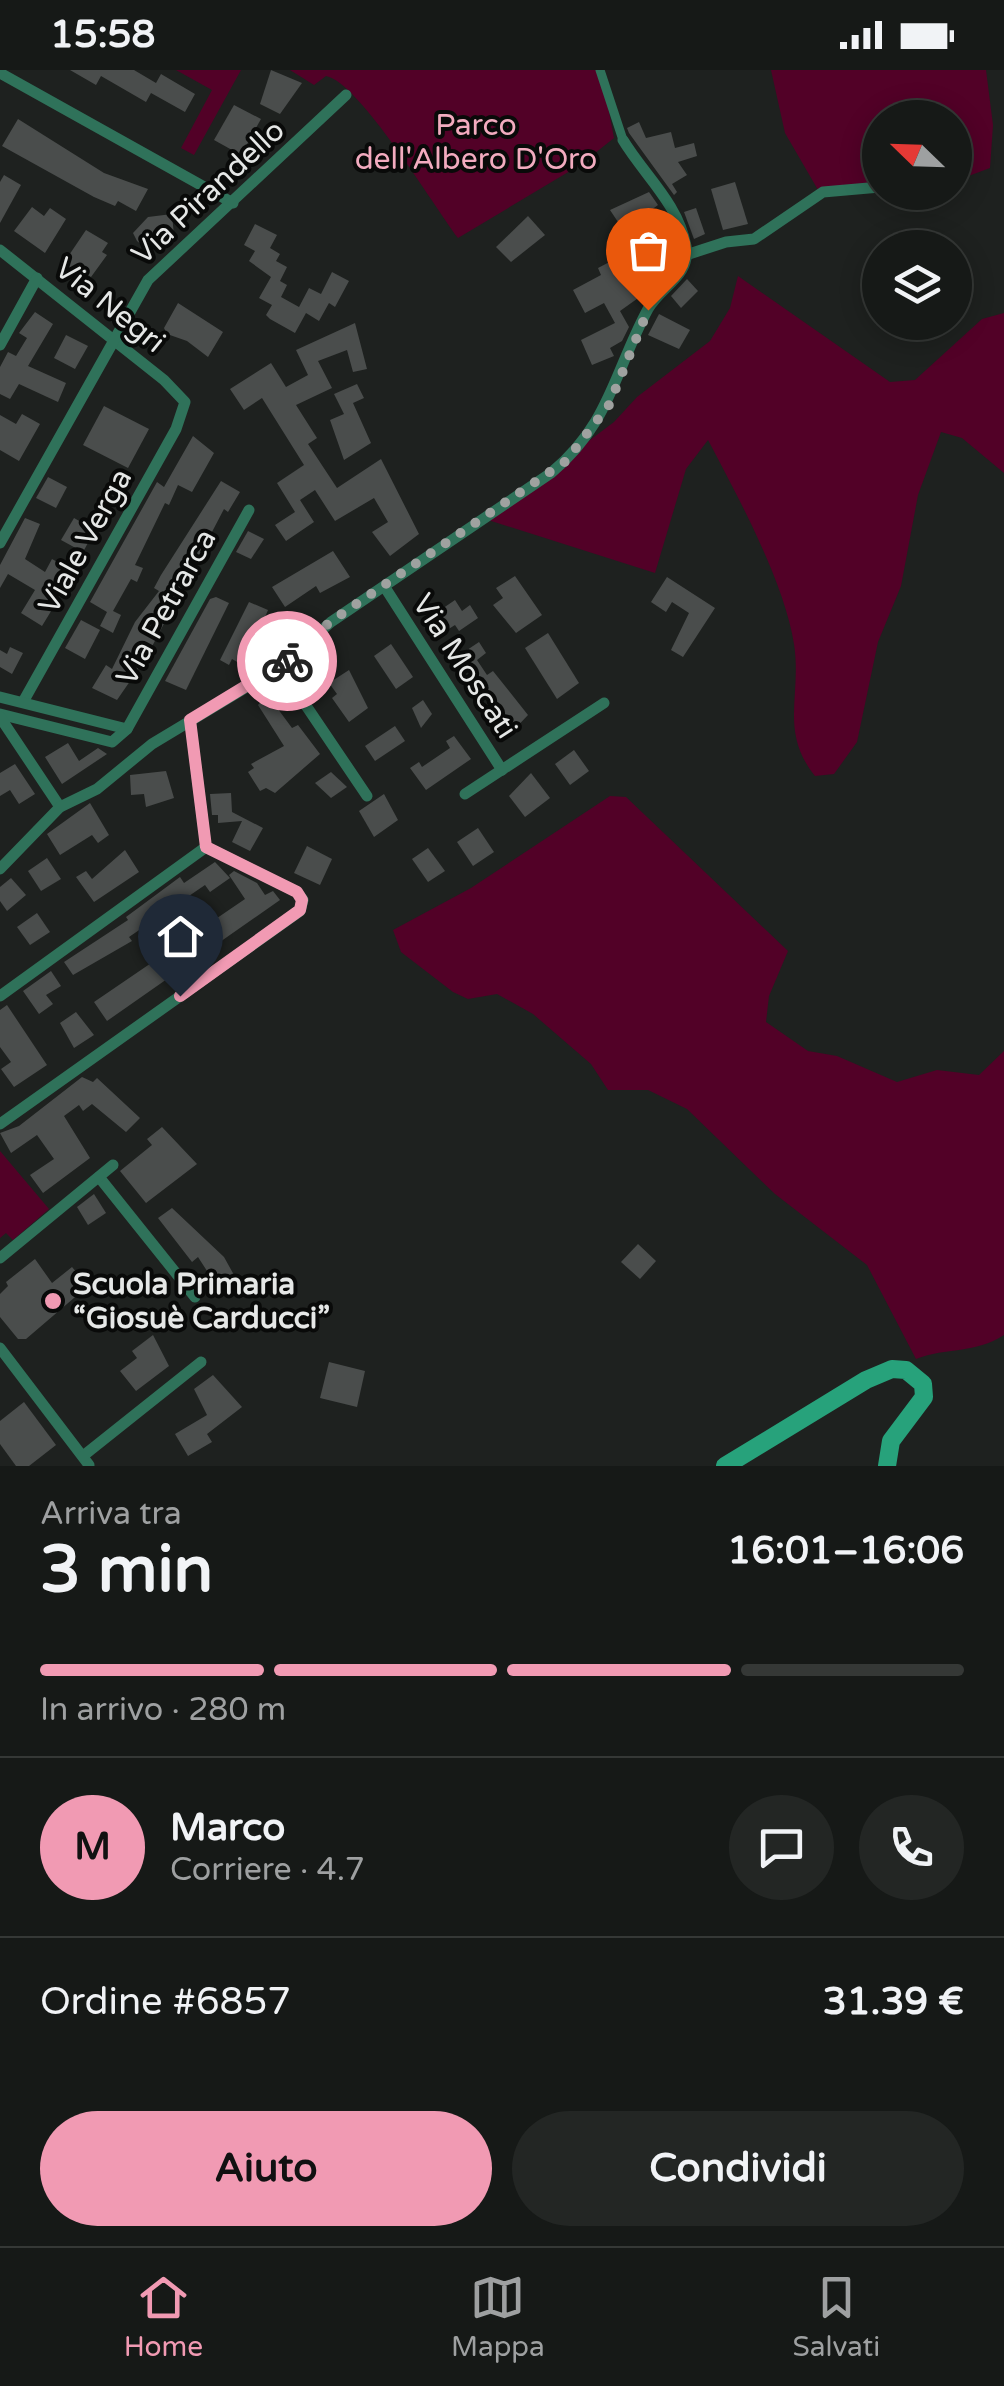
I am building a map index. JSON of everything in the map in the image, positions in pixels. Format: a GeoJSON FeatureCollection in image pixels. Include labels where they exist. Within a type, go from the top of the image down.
{"type":"FeatureCollection","features":[{"type":"Feature","properties":{"kind":"main road"},"geometry":{"type":"LineString","coordinates":[[724,1466],[866,1380],[892,1370],[906,1370],[919,1379],[924,1397],[890,1441],[888,1466]]}},
{"type":"Feature","properties":{"kind":"street"},"geometry":{"type":"LineString","coordinates":[[0,868],[60,807],[98,789],[152,744],[280,667],[322,628],[386,589],[552,473],[580,448],[609,405],[648,310],[683,270],[686,254],[674,211],[623,140],[600,70]]}},
{"type":"Feature","properties":{"kind":"street"},"geometry":{"type":"LineString","coordinates":[[0,73],[233,204]]}},
{"type":"Feature","properties":{"kind":"street","name":"Via Pirandello"},"geometry":{"type":"LineString","coordinates":[[0,543],[148,280],[346,95]]}},
{"type":"Feature","properties":{"kind":"street"},"geometry":{"type":"LineString","coordinates":[[686,254],[726,242],[754,240],[823,192],[862,189]]}},
{"type":"Feature","properties":{"kind":"street","name":"Via Negri"},"geometry":{"type":"LineString","coordinates":[[0,250],[185,402]]}},
{"type":"Feature","properties":{"kind":"street"},"geometry":{"type":"LineString","coordinates":[[0,346],[37,278]]}},
{"type":"Feature","properties":{"kind":"street","name":"Viale Verga"},"geometry":{"type":"LineString","coordinates":[[23,702],[176,429],[185,402]]}},
{"type":"Feature","properties":{"kind":"street","name":"Via Petrarca"},"geometry":{"type":"LineString","coordinates":[[128,729],[249,510]]}},
{"type":"Feature","properties":{"kind":"street","name":"Via Moscati"},"geometry":{"type":"LineString","coordinates":[[386,589],[502,770]]}},
{"type":"Feature","properties":{"kind":"street"},"geometry":{"type":"LineString","coordinates":[[280,667],[367,796]]}},
{"type":"Feature","properties":{"kind":"street"},"geometry":{"type":"LineString","coordinates":[[0,696],[128,729]]}},
{"type":"Feature","properties":{"kind":"street","name":"Via Moscati"},"geometry":{"type":"LineString","coordinates":[[465,794],[604,704]]}},
{"type":"Feature","properties":{"kind":"street"},"geometry":{"type":"LineString","coordinates":[[0,715],[112,742],[128,729]]}},
{"type":"Feature","properties":{"kind":"street"},"geometry":{"type":"LineString","coordinates":[[0,715],[60,807]]}},
{"type":"Feature","properties":{"kind":"street"},"geometry":{"type":"LineString","coordinates":[[190,720],[206,847]]}},
{"type":"Feature","properties":{"kind":"street"},"geometry":{"type":"LineString","coordinates":[[0,996],[206,847]]}},
{"type":"Feature","properties":{"kind":"street"},"geometry":{"type":"LineString","coordinates":[[0,1124],[300,910],[302,900],[297,892],[206,847]]}},
{"type":"Feature","properties":{"kind":"street"},"geometry":{"type":"LineString","coordinates":[[0,1258],[112,1165]]}},
{"type":"Feature","properties":{"kind":"street"},"geometry":{"type":"LineString","coordinates":[[99,1177],[195,1297]]}},
{"type":"Feature","properties":{"kind":"street"},"geometry":{"type":"LineString","coordinates":[[0,1348],[86,1461],[200,1362]]}},
{"type":"Feature","properties":{"kind":"green space"},"geometry":{"type":"Polygon","coordinates":[[[176,70],[241,70],[194,155],[181,148],[212,90],[176,70]]]}},
{"type":"Feature","properties":{"kind":"green space","name":"Parco dell'Albero D'Oro"},"geometry":{"type":"Polygon","coordinates":[[[290,70],[601,70],[614,138],[580,165],[458,238],[357,99],[326,76],[314,85],[290,70]]]}},
{"type":"Feature","properties":{"kind":"green space"},"geometry":{"type":"Polygon","coordinates":[[[771,70],[986,70],[993,125],[990,168],[972,175],[972,100],[862,100],[862,191],[821,195],[785,133],[771,70]]]}},
{"type":"Feature","properties":{"kind":"green space"},"geometry":{"type":"Polygon","coordinates":[[[738,276],[890,382],[915,380],[959,340],[972,340],[972,328],[982,319],[1004,313],[1004,473],[962,438],[941,432],[918,495],[901,586],[878,642],[857,742],[834,774],[815,776],[804,760],[795,728],[796,663],[789,619],[758,540],[708,440],[686,469],[655,573],[485,519],[614,422],[637,397],[710,341],[730,308],[738,276]]]}},
{"type":"Feature","properties":{"kind":"green space"},"geometry":{"type":"Polygon","coordinates":[[[610,796],[626,797],[788,951],[769,996],[766,1022],[808,1051],[837,1056],[897,1082],[937,1070],[979,1075],[1004,1051],[1004,1335],[972,1348],[916,1359],[867,1265],[775,1194],[687,1109],[648,1090],[608,1090],[591,1064],[533,1014],[497,994],[468,999],[453,992],[401,952],[393,930],[471,888],[610,796]]]}},
{"type":"Feature","properties":{"kind":"green space"},"geometry":{"type":"Polygon","coordinates":[[[0,1151],[49,1209],[13,1240],[6,1233],[0,1238],[0,1151]]]}},
{"type":"Feature","properties":{"kind":"building"},"geometry":{"type":"Polygon","coordinates":[[[70,70],[134,70],[156,83],[161,74],[195,94],[185,112],[151,93],[146,102],[101,76],[96,85],[70,70]]]}},
{"type":"Feature","properties":{"kind":"building"},"geometry":{"type":"Polygon","coordinates":[[[271,70],[302,83],[280,114],[260,104],[271,70]]]}},
{"type":"Feature","properties":{"kind":"building"},"geometry":{"type":"Polygon","coordinates":[[[234,105],[261,119],[241,155],[214,140],[234,105]]]}},
{"type":"Feature","properties":{"kind":"building"},"geometry":{"type":"Polygon","coordinates":[[[18,119],[104,173],[148,189],[136,211],[118,201],[115,206],[94,197],[2,146],[18,119]]]}},
{"type":"Feature","properties":{"kind":"building"},"geometry":{"type":"Polygon","coordinates":[[[639,122],[646,138],[671,132],[675,148],[694,143],[697,156],[678,162],[687,175],[672,184],[677,192],[674,195],[629,133],[627,128],[639,122]]]}},
{"type":"Feature","properties":{"kind":"building"},"geometry":{"type":"Polygon","coordinates":[[[4,175],[21,185],[0,223],[0,182],[4,175]]]}},
{"type":"Feature","properties":{"kind":"building"},"geometry":{"type":"Polygon","coordinates":[[[735,182],[748,224],[723,230],[711,189],[735,182]]]}},
{"type":"Feature","properties":{"kind":"building"},"geometry":{"type":"Polygon","coordinates":[[[649,192],[658,205],[639,219],[635,212],[618,222],[610,210],[649,192]]]}},
{"type":"Feature","properties":{"kind":"building"},"geometry":{"type":"Polygon","coordinates":[[[32,207],[44,216],[50,208],[66,219],[45,253],[14,231],[32,207]]]}},
{"type":"Feature","properties":{"kind":"building"},"geometry":{"type":"Polygon","coordinates":[[[696,208],[705,234],[694,239],[684,212],[696,208]]]}},
{"type":"Feature","properties":{"kind":"building"},"geometry":{"type":"Polygon","coordinates":[[[172,214],[174,236],[162,238],[148,250],[137,241],[133,233],[148,217],[172,214]]]}},
{"type":"Feature","properties":{"kind":"building"},"geometry":{"type":"Polygon","coordinates":[[[528,216],[545,235],[511,262],[496,247],[528,216]]]}},
{"type":"Feature","properties":{"kind":"building"},"geometry":{"type":"Polygon","coordinates":[[[666,218],[676,246],[675,262],[649,276],[655,286],[620,311],[629,327],[622,341],[610,348],[614,356],[592,365],[581,340],[615,323],[604,303],[585,313],[573,290],[601,275],[598,268],[619,257],[619,249],[645,233],[642,226],[666,218]]]}},
{"type":"Feature","properties":{"kind":"building"},"geometry":{"type":"Polygon","coordinates":[[[255,224],[277,235],[270,248],[280,254],[276,261],[287,267],[280,281],[287,285],[281,297],[299,307],[309,288],[321,294],[332,272],[349,281],[335,307],[329,303],[319,321],[306,313],[295,333],[266,315],[272,305],[259,298],[271,277],[249,261],[255,251],[244,245],[255,224]]]}},
{"type":"Feature","properties":{"kind":"building"},"geometry":{"type":"Polygon","coordinates":[[[86,230],[108,243],[102,252],[107,255],[91,277],[80,270],[74,279],[59,270],[86,230]]]}},
{"type":"Feature","properties":{"kind":"building"},"geometry":{"type":"Polygon","coordinates":[[[687,279],[698,291],[681,308],[671,296],[687,279]]]}},
{"type":"Feature","properties":{"kind":"building"},"geometry":{"type":"Polygon","coordinates":[[[178,303],[223,332],[208,357],[187,341],[167,334],[164,328],[178,303]]]}},
{"type":"Feature","properties":{"kind":"building"},"geometry":{"type":"Polygon","coordinates":[[[35,312],[53,324],[28,366],[66,383],[58,402],[19,384],[10,399],[0,394],[0,367],[8,352],[16,356],[27,338],[19,333],[35,312]]]}},
{"type":"Feature","properties":{"kind":"building"},"geometry":{"type":"Polygon","coordinates":[[[659,314],[690,330],[679,349],[648,335],[659,314]]]}},
{"type":"Feature","properties":{"kind":"building"},"geometry":{"type":"Polygon","coordinates":[[[355,323],[367,369],[353,372],[347,350],[318,361],[332,388],[296,405],[317,438],[308,444],[337,488],[381,459],[419,534],[390,556],[372,532],[388,522],[374,498],[335,521],[315,490],[300,500],[314,522],[286,541],[275,525],[295,512],[277,483],[304,465],[262,398],[244,410],[230,389],[271,363],[286,387],[308,375],[296,350],[355,323]]]}},
{"type":"Feature","properties":{"kind":"building"},"geometry":{"type":"Polygon","coordinates":[[[66,335],[88,346],[75,369],[54,358],[66,335]]]}},
{"type":"Feature","properties":{"kind":"building"},"geometry":{"type":"Polygon","coordinates":[[[357,384],[364,398],[353,403],[371,443],[344,460],[330,420],[344,414],[334,394],[357,384]]]}},
{"type":"Feature","properties":{"kind":"building"},"geometry":{"type":"Polygon","coordinates":[[[104,406],[149,429],[128,468],[83,445],[104,406]]]}},
{"type":"Feature","properties":{"kind":"building"},"geometry":{"type":"Polygon","coordinates":[[[22,414],[40,424],[19,461],[0,450],[0,415],[16,424],[22,414]]]}},
{"type":"Feature","properties":{"kind":"building"},"geometry":{"type":"Polygon","coordinates":[[[193,436],[214,453],[192,492],[178,485],[169,505],[165,503],[135,565],[143,568],[137,582],[131,579],[113,611],[121,615],[113,633],[100,626],[107,612],[90,602],[157,482],[164,487],[193,436]]]}},
{"type":"Feature","properties":{"kind":"building"},"geometry":{"type":"Polygon","coordinates":[[[48,477],[67,487],[56,508],[36,498],[48,477]]]}},
{"type":"Feature","properties":{"kind":"building"},"geometry":{"type":"Polygon","coordinates":[[[221,481],[240,492],[228,512],[224,509],[146,658],[117,700],[92,688],[106,665],[112,669],[135,622],[159,591],[154,588],[161,575],[221,481]]]}},
{"type":"Feature","properties":{"kind":"building"},"geometry":{"type":"Polygon","coordinates":[[[25,518],[40,524],[25,559],[45,572],[52,559],[75,572],[42,626],[21,613],[35,590],[8,574],[0,588],[0,565],[25,518]]]}},
{"type":"Feature","properties":{"kind":"building"},"geometry":{"type":"Polygon","coordinates":[[[74,518],[95,530],[83,552],[61,540],[74,518]]]}},
{"type":"Feature","properties":{"kind":"building"},"geometry":{"type":"Polygon","coordinates":[[[248,531],[264,539],[251,559],[236,552],[248,531]]]}},
{"type":"Feature","properties":{"kind":"building"},"geometry":{"type":"Polygon","coordinates":[[[333,551],[350,577],[320,593],[316,586],[285,607],[272,587],[333,551]]]}},
{"type":"Feature","properties":{"kind":"building"},"geometry":{"type":"Polygon","coordinates":[[[515,576],[542,615],[516,633],[493,605],[503,598],[496,588],[515,576]]]}},
{"type":"Feature","properties":{"kind":"building"},"geometry":{"type":"Polygon","coordinates":[[[667,577],[715,608],[683,657],[671,650],[689,613],[672,602],[666,612],[651,602],[667,577]]]}},
{"type":"Feature","properties":{"kind":"building"},"geometry":{"type":"Polygon","coordinates":[[[216,597],[229,603],[186,690],[165,681],[210,599],[216,597]]]}},
{"type":"Feature","properties":{"kind":"building"},"geometry":{"type":"Polygon","coordinates":[[[455,600],[462,611],[470,605],[478,618],[459,631],[455,625],[447,630],[436,613],[455,600]]]}},
{"type":"Feature","properties":{"kind":"building"},"geometry":{"type":"Polygon","coordinates":[[[249,602],[268,610],[254,644],[257,645],[252,655],[246,652],[239,663],[232,659],[229,665],[220,660],[249,602]]]}},
{"type":"Feature","properties":{"kind":"building"},"geometry":{"type":"Polygon","coordinates":[[[81,620],[100,630],[85,659],[65,648],[81,620]]]}},
{"type":"Feature","properties":{"kind":"building"},"geometry":{"type":"Polygon","coordinates":[[[548,633],[579,683],[557,699],[525,648],[548,633]]]}},
{"type":"Feature","properties":{"kind":"building"},"geometry":{"type":"Polygon","coordinates":[[[479,642],[486,653],[477,660],[487,675],[493,671],[528,715],[510,734],[458,656],[479,642]]]}},
{"type":"Feature","properties":{"kind":"building"},"geometry":{"type":"Polygon","coordinates":[[[391,644],[413,677],[396,689],[374,656],[391,644]]]}},
{"type":"Feature","properties":{"kind":"building"},"geometry":{"type":"Polygon","coordinates":[[[10,647],[23,653],[12,674],[0,667],[0,650],[7,654],[10,647]]]}},
{"type":"Feature","properties":{"kind":"building"},"geometry":{"type":"Polygon","coordinates":[[[349,670],[368,708],[349,722],[332,698],[337,694],[329,683],[349,670]]]}},
{"type":"Feature","properties":{"kind":"building"},"geometry":{"type":"Polygon","coordinates":[[[278,683],[287,697],[275,705],[292,728],[298,725],[320,754],[275,793],[266,788],[260,791],[248,772],[254,768],[251,764],[284,746],[258,705],[278,683]]]}},
{"type":"Feature","properties":{"kind":"building"},"geometry":{"type":"Polygon","coordinates":[[[423,700],[432,714],[421,728],[412,708],[423,700]]]}},
{"type":"Feature","properties":{"kind":"building"},"geometry":{"type":"Polygon","coordinates":[[[395,726],[405,741],[375,761],[365,746],[395,726]]]}},
{"type":"Feature","properties":{"kind":"building"},"geometry":{"type":"Polygon","coordinates":[[[454,736],[471,759],[426,790],[410,768],[419,762],[422,767],[450,748],[446,741],[454,736]]]}},
{"type":"Feature","properties":{"kind":"building"},"geometry":{"type":"Polygon","coordinates":[[[68,743],[79,761],[98,748],[107,754],[62,784],[45,757],[68,743]]]}},
{"type":"Feature","properties":{"kind":"building"},"geometry":{"type":"Polygon","coordinates":[[[574,750],[589,771],[570,785],[555,764],[574,750]]]}},
{"type":"Feature","properties":{"kind":"building"},"geometry":{"type":"Polygon","coordinates":[[[15,764],[35,794],[19,804],[10,790],[0,796],[0,773],[15,764]]]}},
{"type":"Feature","properties":{"kind":"building"},"geometry":{"type":"Polygon","coordinates":[[[166,771],[174,798],[146,807],[144,794],[131,795],[130,775],[166,771]]]}},
{"type":"Feature","properties":{"kind":"building"},"geometry":{"type":"Polygon","coordinates":[[[331,772],[347,787],[331,798],[315,783],[331,772]]]}},
{"type":"Feature","properties":{"kind":"building"},"geometry":{"type":"Polygon","coordinates":[[[531,773],[550,798],[525,817],[509,796],[531,773]]]}},
{"type":"Feature","properties":{"kind":"building"},"geometry":{"type":"Polygon","coordinates":[[[231,793],[232,812],[263,828],[250,851],[232,842],[242,821],[218,823],[218,815],[212,815],[210,794],[231,793]]]}},
{"type":"Feature","properties":{"kind":"building"},"geometry":{"type":"Polygon","coordinates":[[[384,794],[398,820],[374,837],[359,811],[384,794]]]}},
{"type":"Feature","properties":{"kind":"building"},"geometry":{"type":"Polygon","coordinates":[[[90,803],[109,835],[98,843],[92,835],[60,855],[47,834],[90,803]]]}},
{"type":"Feature","properties":{"kind":"building"},"geometry":{"type":"Polygon","coordinates":[[[478,828],[494,852],[473,866],[457,842],[478,828]]]}},
{"type":"Feature","properties":{"kind":"building"},"geometry":{"type":"Polygon","coordinates":[[[307,846],[332,859],[320,885],[294,873],[307,846]]]}},
{"type":"Feature","properties":{"kind":"building"},"geometry":{"type":"Polygon","coordinates":[[[428,848],[445,871],[428,882],[412,859],[428,848]]]}},
{"type":"Feature","properties":{"kind":"building"},"geometry":{"type":"Polygon","coordinates":[[[125,850],[139,872],[94,902],[76,877],[86,871],[92,879],[125,850]]]}},
{"type":"Feature","properties":{"kind":"building"},"geometry":{"type":"Polygon","coordinates":[[[47,858],[61,879],[41,891],[28,871],[47,858]]]}},
{"type":"Feature","properties":{"kind":"building"},"geometry":{"type":"Polygon","coordinates":[[[215,862],[230,878],[210,892],[205,885],[129,937],[132,941],[73,975],[64,962],[128,920],[126,917],[180,877],[184,883],[215,862]]]}},
{"type":"Feature","properties":{"kind":"building"},"geometry":{"type":"Polygon","coordinates":[[[234,871],[257,883],[265,895],[273,891],[280,900],[107,1021],[94,1002],[245,899],[229,875],[234,871]]]}},
{"type":"Feature","properties":{"kind":"building"},"geometry":{"type":"Polygon","coordinates":[[[11,878],[26,895],[7,911],[0,901],[0,887],[11,878]]]}},
{"type":"Feature","properties":{"kind":"building"},"geometry":{"type":"Polygon","coordinates":[[[37,913],[50,932],[30,945],[17,927],[37,913]]]}},
{"type":"Feature","properties":{"kind":"building"},"geometry":{"type":"Polygon","coordinates":[[[51,971],[61,986],[46,995],[53,1004],[39,1014],[23,991],[51,971]]]}},
{"type":"Feature","properties":{"kind":"building"},"geometry":{"type":"Polygon","coordinates":[[[7,1005],[47,1065],[14,1087],[1,1069],[11,1062],[0,1047],[0,1010],[7,1005]]]}},
{"type":"Feature","properties":{"kind":"building"},"geometry":{"type":"Polygon","coordinates":[[[76,1012],[94,1035],[74,1048],[60,1023],[76,1012]]]}},
{"type":"Feature","properties":{"kind":"building"},"geometry":{"type":"Polygon","coordinates":[[[82,1077],[93,1082],[97,1078],[140,1118],[126,1132],[92,1104],[83,1111],[79,1105],[64,1116],[90,1158],[43,1193],[30,1175],[54,1159],[37,1135],[11,1153],[0,1133],[19,1126],[82,1077]]]}},
{"type":"Feature","properties":{"kind":"building"},"geometry":{"type":"Polygon","coordinates":[[[162,1127],[197,1164],[146,1203],[120,1171],[152,1145],[147,1139],[162,1127]]]}},
{"type":"Feature","properties":{"kind":"building"},"geometry":{"type":"Polygon","coordinates":[[[94,1194],[106,1213],[88,1225],[77,1207],[94,1194]]]}},
{"type":"Feature","properties":{"kind":"building"},"geometry":{"type":"Polygon","coordinates":[[[172,1208],[224,1257],[234,1275],[218,1288],[198,1257],[192,1262],[158,1218],[172,1208]]]}},
{"type":"Feature","properties":{"kind":"building"},"geometry":{"type":"Polygon","coordinates":[[[638,1244],[656,1261],[640,1279],[621,1262],[638,1244]]]}},
{"type":"Feature","properties":{"kind":"building"},"geometry":{"type":"Polygon","coordinates":[[[35,1259],[52,1283],[72,1267],[88,1286],[26,1339],[18,1339],[0,1317],[0,1294],[8,1286],[6,1282],[35,1259]]]}},
{"type":"Feature","properties":{"kind":"building"},"geometry":{"type":"Polygon","coordinates":[[[153,1335],[169,1366],[136,1391],[120,1371],[137,1358],[132,1351],[153,1335]]]}},
{"type":"Feature","properties":{"kind":"building"},"geometry":{"type":"Polygon","coordinates":[[[329,1362],[365,1371],[357,1407],[320,1398],[329,1362]]]}},
{"type":"Feature","properties":{"kind":"building"},"geometry":{"type":"Polygon","coordinates":[[[213,1375],[242,1407],[207,1434],[212,1442],[188,1456],[175,1434],[207,1415],[194,1389],[213,1375]]]}},
{"type":"Feature","properties":{"kind":"building"},"geometry":{"type":"Polygon","coordinates":[[[24,1402],[56,1445],[29,1466],[16,1466],[0,1444],[0,1421],[24,1402]]]}},
{"type":"Feature","properties":{"kind":"way so far"},"geometry":{"type":"LineString","coordinates":[[287,661],[330,622],[386,589],[552,473],[580,448],[609,405],[648,310]]}},
{"type":"Feature","properties":{"kind":"place","name":"Scuola Primaria “Giosuè Carducci”"},"geometry":{"type":"Point","coordinates":[53,1301]}},
{"type":"Feature","properties":{"kind":"route"},"geometry":{"type":"LineString","coordinates":[[180,996],[300,910],[302,900],[297,892],[206,847],[190,720],[287,661]]}}]}
